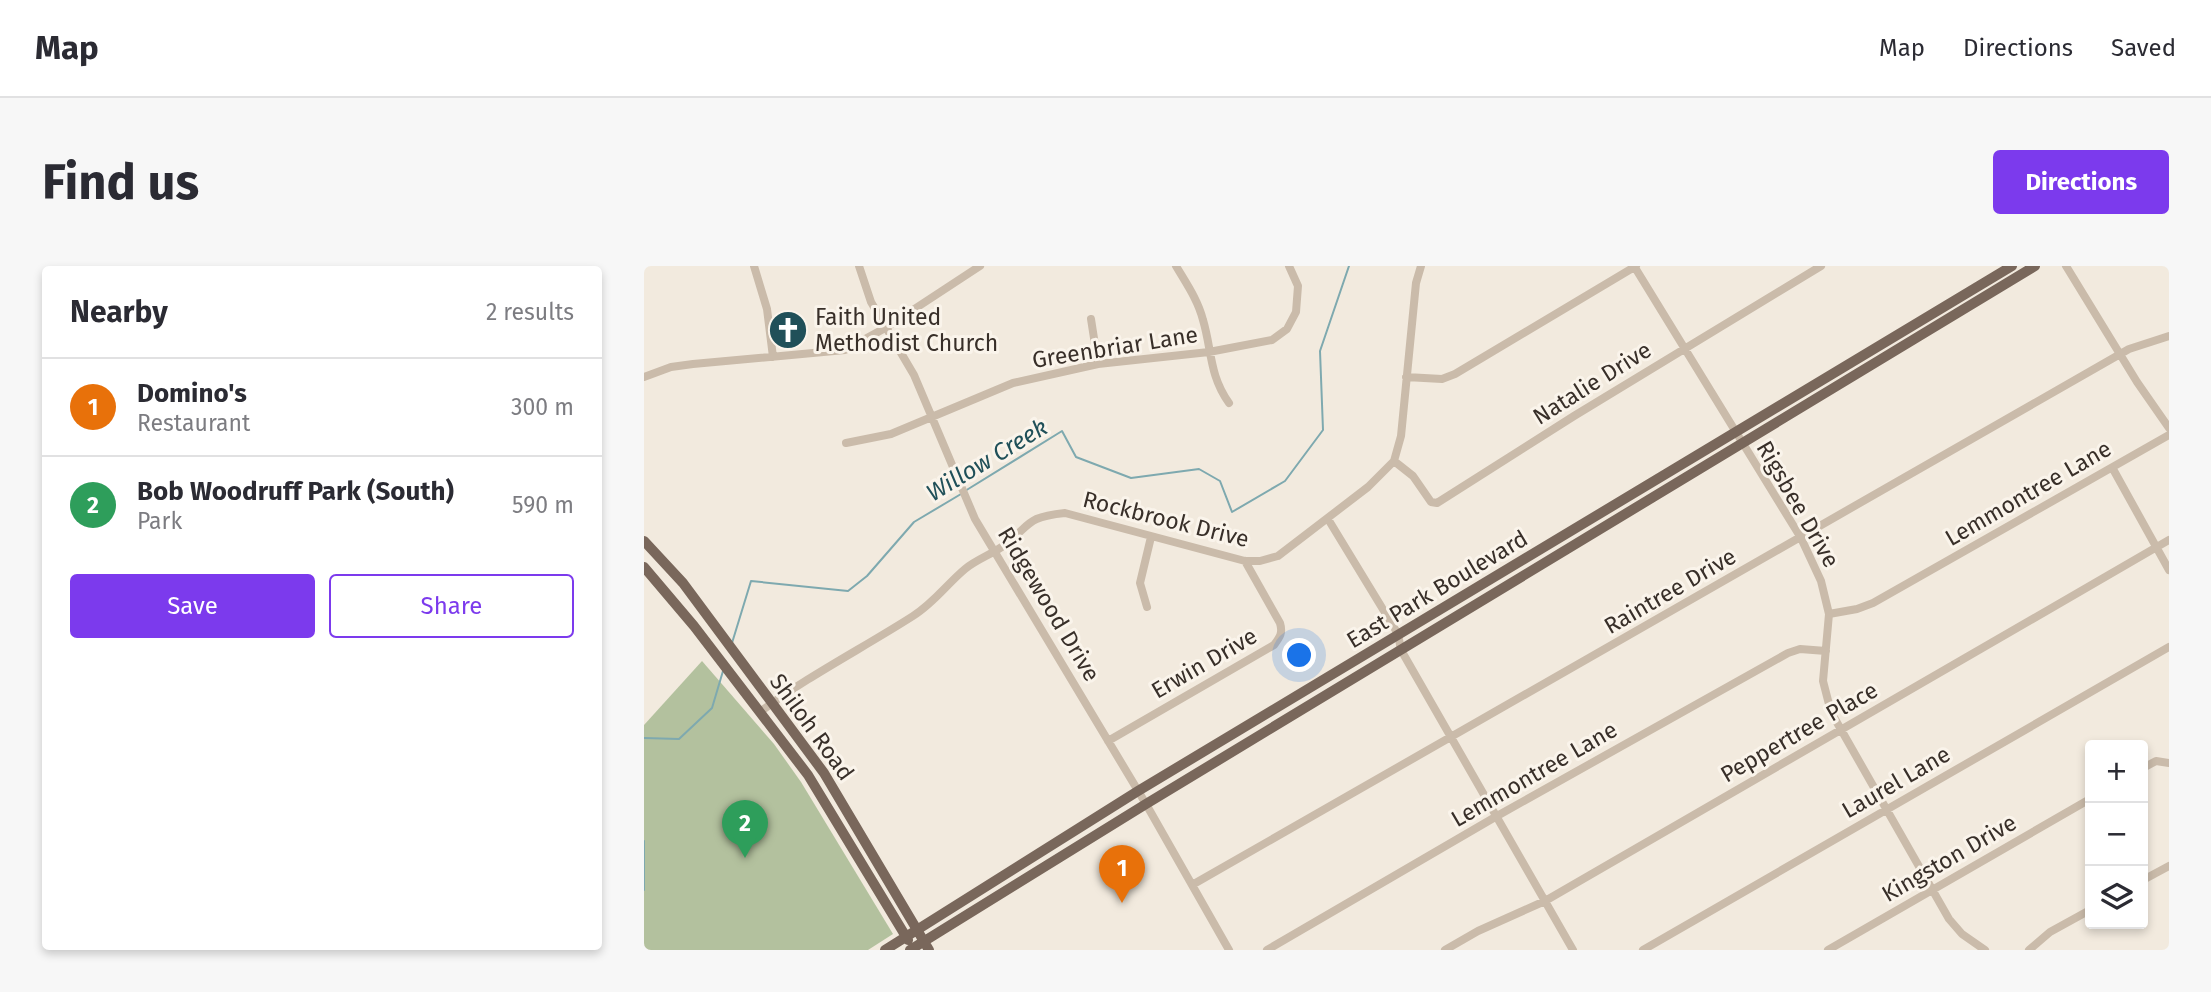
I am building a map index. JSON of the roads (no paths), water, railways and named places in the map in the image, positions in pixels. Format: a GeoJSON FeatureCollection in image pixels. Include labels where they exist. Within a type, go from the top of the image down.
{"type":"FeatureCollection","features":[{"type":"Feature","properties":{"kind":"main road","name":"East Park Boulevard"},"geometry":{"type":"LineString","coordinates":[[885,950],[1138,791],[2012,266]]}},
{"type":"Feature","properties":{"kind":"main road","name":"East Park Boulevard"},"geometry":{"type":"LineString","coordinates":[[912,949],[926,946],[1146,804],[2035,266]]}},
{"type":"Feature","properties":{"kind":"main road","name":"Shiloh Road"},"geometry":{"type":"LineString","coordinates":[[644,541],[683,583],[834,788],[926,946]]}},
{"type":"Feature","properties":{"kind":"main road","name":"Shiloh Road"},"geometry":{"type":"LineString","coordinates":[[644,566],[706,641],[808,775],[912,949]]}},
{"type":"Feature","properties":{"kind":"street"},"geometry":{"type":"LineString","coordinates":[[754,266],[767,309],[773,357]]}},
{"type":"Feature","properties":{"kind":"street","name":"Ridgewood Drive"},"geometry":{"type":"LineString","coordinates":[[859,266],[871,302],[914,375],[964,496],[1229,950]]}},
{"type":"Feature","properties":{"kind":"street"},"geometry":{"type":"LineString","coordinates":[[644,377],[693,363],[845,350],[887,327],[980,266]]}},
{"type":"Feature","properties":{"kind":"street"},"geometry":{"type":"LineString","coordinates":[[1176,266],[1198,304],[1213,374],[1229,403]]}},
{"type":"Feature","properties":{"kind":"street","name":"Greenbriar Lane"},"geometry":{"type":"LineString","coordinates":[[846,443],[891,434],[1013,383],[1098,364],[1264,343],[1280,336],[1296,312],[1298,286],[1289,266]]}},
{"type":"Feature","properties":{"kind":"street"},"geometry":{"type":"LineString","coordinates":[[1394,461],[1401,436],[1416,283],[1421,266]]}},
{"type":"Feature","properties":{"kind":"street"},"geometry":{"type":"LineString","coordinates":[[1406,377],[1441,379],[1455,374],[1635,266]]}},
{"type":"Feature","properties":{"kind":"street","name":"Rigsbee Drive"},"geometry":{"type":"LineString","coordinates":[[1635,266],[1741,444],[1801,538],[1821,581],[1829,614],[1823,665],[1826,698],[1840,730],[1950,919],[1962,934],[1985,950]]}},
{"type":"Feature","properties":{"kind":"street","name":"Natalie Drive"},"geometry":{"type":"LineString","coordinates":[[1394,461],[1413,476],[1431,502],[1437,503],[1821,266]]}},
{"type":"Feature","properties":{"kind":"street"},"geometry":{"type":"LineString","coordinates":[[2066,266],[2120,355],[2169,428]]}},
{"type":"Feature","properties":{"kind":"street"},"geometry":{"type":"LineString","coordinates":[[1091,319],[1098,364]]}},
{"type":"Feature","properties":{"kind":"street","name":"Raintree Drive"},"geometry":{"type":"LineString","coordinates":[[1192,885],[2139,344],[2169,336]]}},
{"type":"Feature","properties":{"kind":"street","name":"Lemmontree Lane"},"geometry":{"type":"LineString","coordinates":[[1829,614],[1873,603],[2169,435]]}},
{"type":"Feature","properties":{"kind":"street","name":"Rockbrook Drive"},"geometry":{"type":"LineString","coordinates":[[760,712],[915,614],[939,596],[967,567],[995,551],[1032,520],[1065,513],[1245,561],[1260,561],[1278,556],[1328,519],[1368,487],[1394,461]]}},
{"type":"Feature","properties":{"kind":"street"},"geometry":{"type":"LineString","coordinates":[[2113,469],[2169,570]]}},
{"type":"Feature","properties":{"kind":"street"},"geometry":{"type":"LineString","coordinates":[[1328,519],[1398,634],[1401,650],[1573,950]]}},
{"type":"Feature","properties":{"kind":"street"},"geometry":{"type":"LineString","coordinates":[[1147,607],[1140,583],[1151,537]]}},
{"type":"Feature","properties":{"kind":"street","name":"Peppertree Place"},"geometry":{"type":"LineString","coordinates":[[1445,950],[1478,931],[1545,901],[2169,540]]}},
{"type":"Feature","properties":{"kind":"street","name":"Erwin Drive"},"geometry":{"type":"LineString","coordinates":[[1108,741],[1274,645],[1280,638],[1280,623],[1245,561]]}},
{"type":"Feature","properties":{"kind":"street","name":"Laurel Lane"},"geometry":{"type":"LineString","coordinates":[[1643,950],[2169,647]]}},
{"type":"Feature","properties":{"kind":"street","name":"Lemmontree Lane"},"geometry":{"type":"LineString","coordinates":[[1267,950],[1497,816],[1788,653],[1800,649],[1826,651]]}},
{"type":"Feature","properties":{"kind":"street"},"geometry":{"type":"LineString","coordinates":[[2148,765],[2156,761],[2169,763]]}},
{"type":"Feature","properties":{"kind":"street","name":"Kingston Drive"},"geometry":{"type":"LineString","coordinates":[[1828,950],[2085,802]]}},
{"type":"Feature","properties":{"kind":"street"},"geometry":{"type":"LineString","coordinates":[[2148,877],[2169,866]]}},
{"type":"Feature","properties":{"kind":"street"},"geometry":{"type":"LineString","coordinates":[[2029,950],[2050,932],[2085,913]]}},
{"type":"Feature","properties":{"kind":"waterway","name":"Willow Creek"},"geometry":{"type":"LineString","coordinates":[[965,491],[1062,431],[1076,457],[1131,478],[1199,469],[1220,481],[1232,512],[1285,481],[1323,430],[1320,351],[1349,266]]}},
{"type":"Feature","properties":{"kind":"waterway","name":"Willow Creek"},"geometry":{"type":"LineString","coordinates":[[732,643],[751,581],[848,591],[867,576],[914,522],[961,494]]}},
{"type":"Feature","properties":{"kind":"waterway","name":"Willow Creek"},"geometry":{"type":"LineString","coordinates":[[644,738],[679,739],[712,708],[723,671]]}},
{"type":"Feature","properties":{"kind":"waterway","name":"Willow Creek"},"geometry":{"type":"LineString","coordinates":[[644,841],[644,890]]}},
{"type":"Feature","properties":{"kind":"place","name":"Faith United Methodist Church"},"geometry":{"type":"Point","coordinates":[788,330]}},
{"type":"Feature","properties":{"kind":"place","name":"Bob Woodruff Park (South)"},"geometry":{"type":"Point","coordinates":[745,858]}},
{"type":"Feature","properties":{"kind":"place","name":"Domino's"},"geometry":{"type":"Point","coordinates":[1122,903]}}]}
